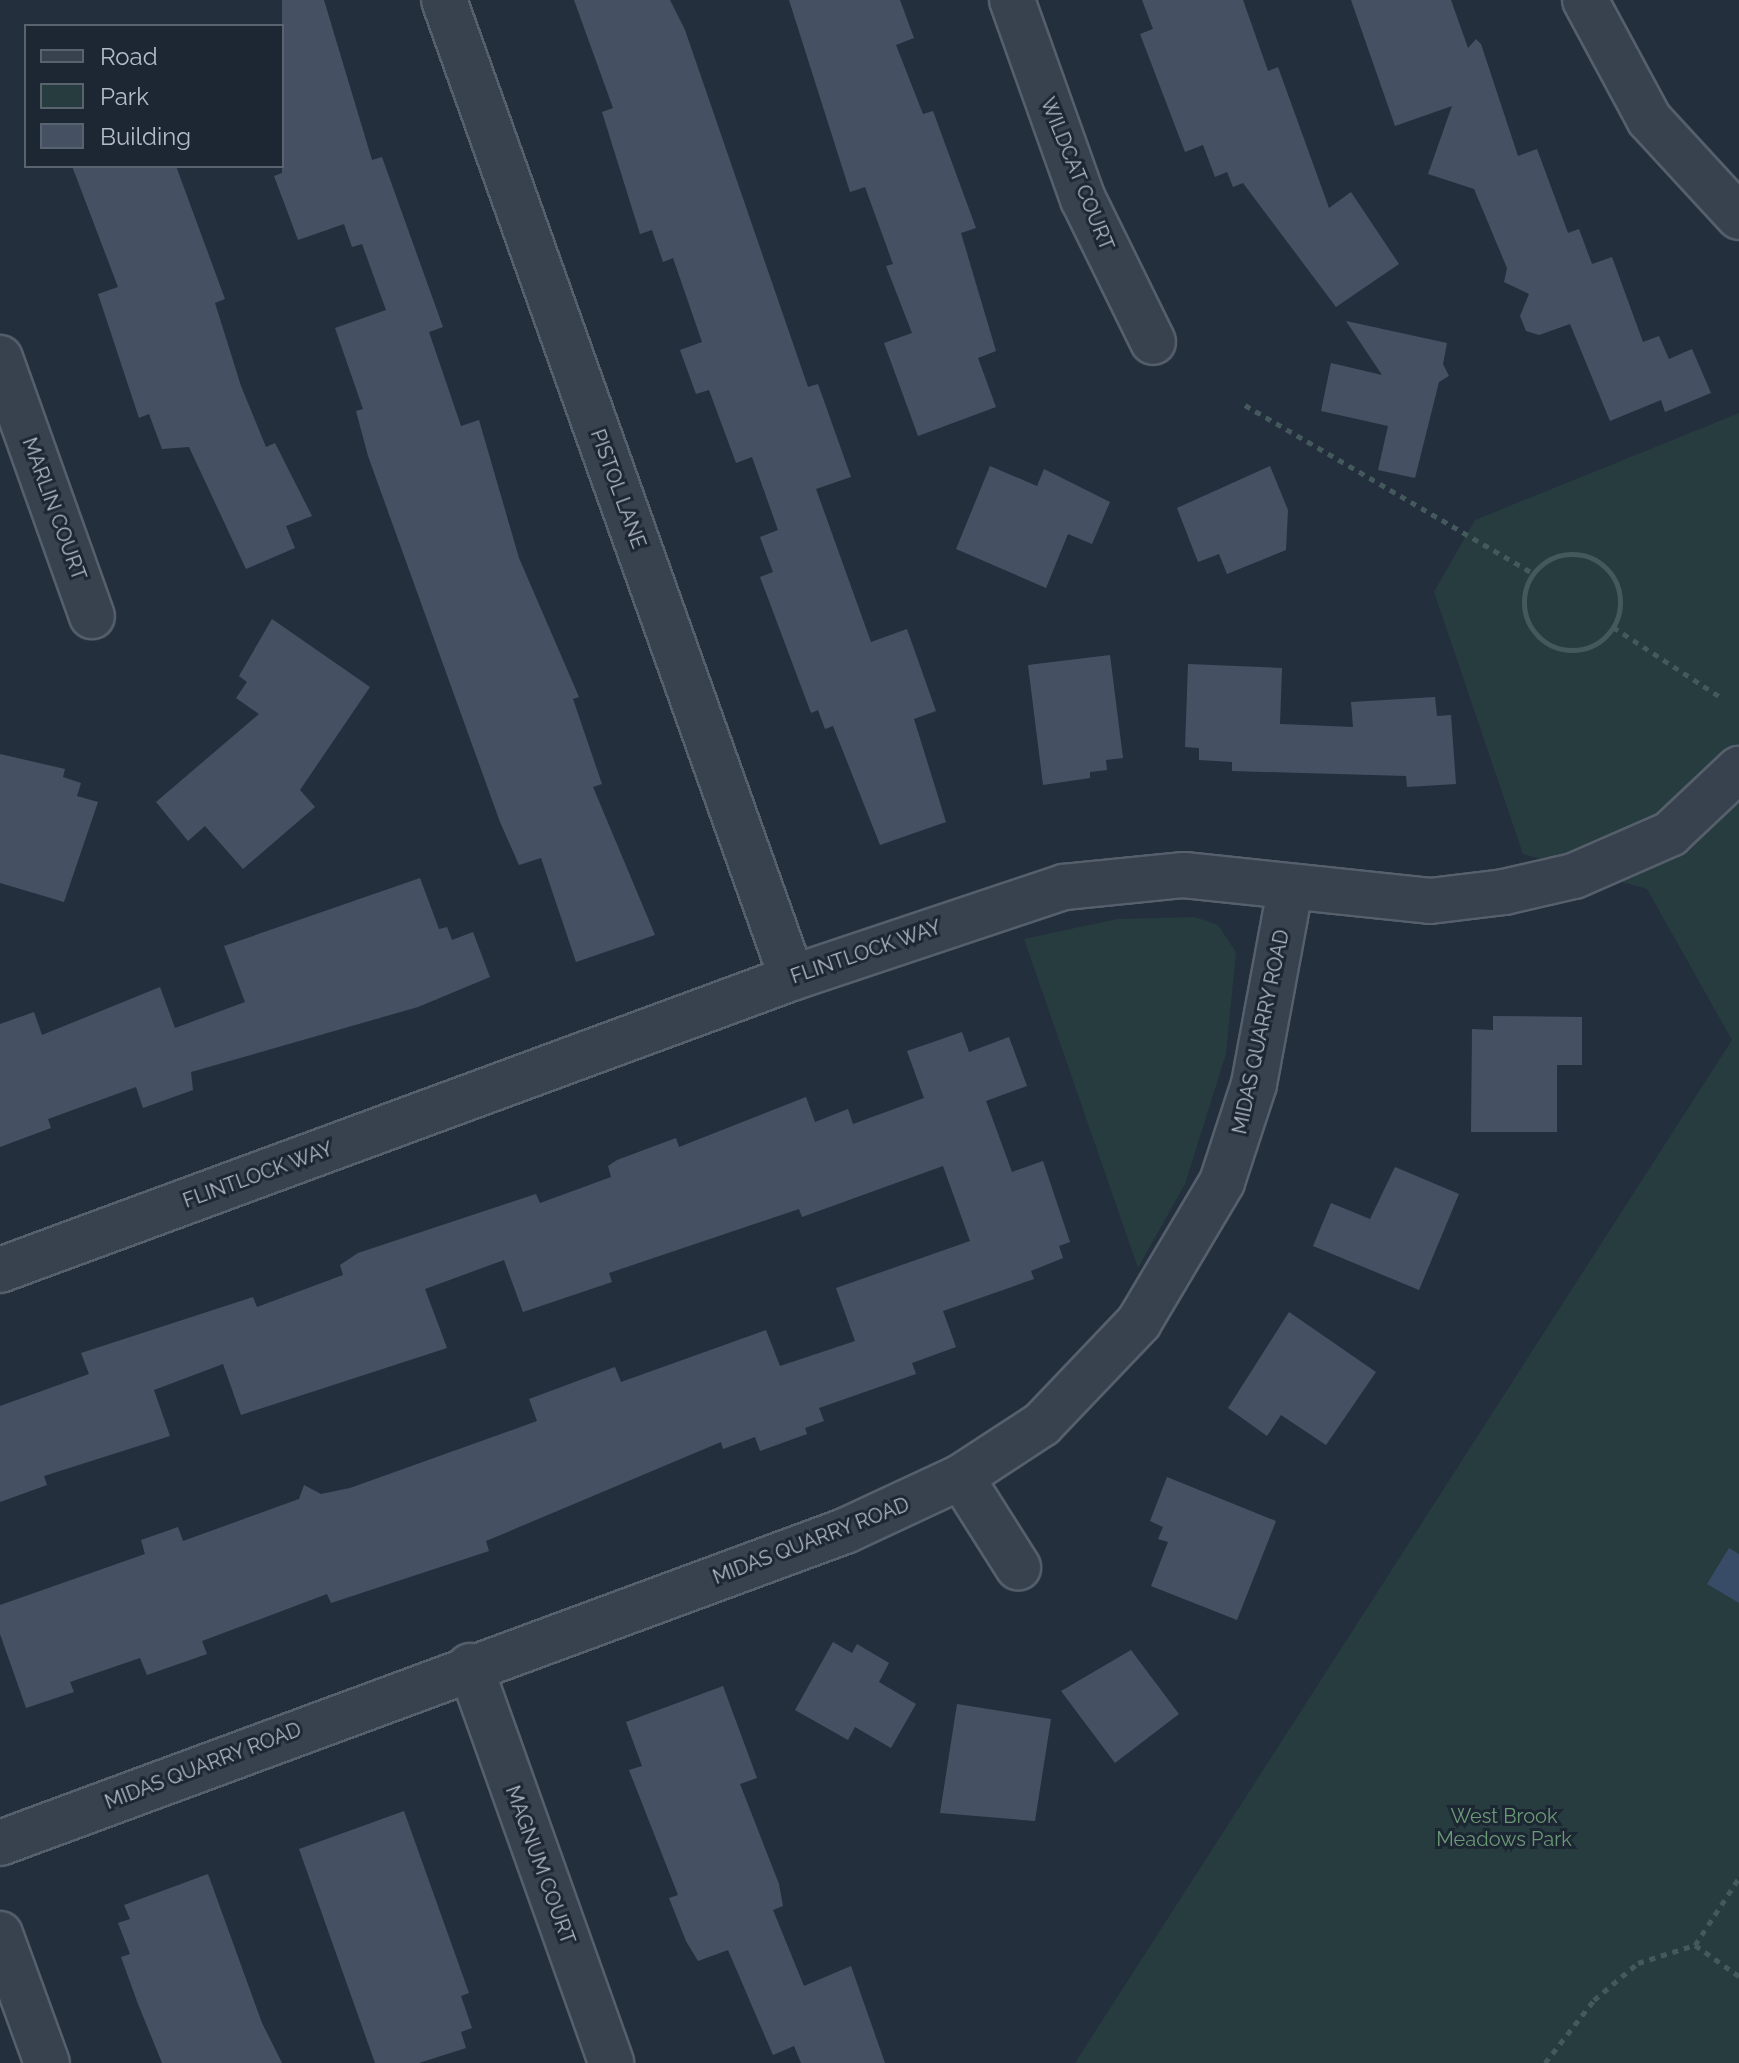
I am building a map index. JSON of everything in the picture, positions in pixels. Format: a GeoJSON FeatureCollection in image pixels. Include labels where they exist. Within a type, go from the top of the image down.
{"type":"FeatureCollection","features":[{"type":"Feature","properties":{"kind":"street","name":"PISTOL LANE"},"geometry":{"type":"LineString","coordinates":[[444,0],[792,978]]}},
{"type":"Feature","properties":{"kind":"street","name":"WILDCAT COURT"},"geometry":{"type":"LineString","coordinates":[[1012,0],[1083,199],[1153,342]]}},
{"type":"Feature","properties":{"kind":"street"},"geometry":{"type":"LineString","coordinates":[[1585,0],[1649,119],[1739,217]]}},
{"type":"Feature","properties":{"kind":"street","name":"MARLIN COURT"},"geometry":{"type":"LineString","coordinates":[[0,358],[92,616]]}},
{"type":"Feature","properties":{"kind":"street","name":"FLINTLOCK WAY"},"geometry":{"type":"LineString","coordinates":[[0,1270],[792,978],[1064,887],[1184,875],[1290,890],[1430,901],[1574,876],[1670,834],[1739,769]]}},
{"type":"Feature","properties":{"kind":"street","name":"MIDAS QUARRY ROAD"},"geometry":{"type":"LineString","coordinates":[[0,1843],[470,1666],[845,1531],[961,1477],[1077,1392],[1139,1322],[1189,1244],[1239,1135],[1290,890]]}},
{"type":"Feature","properties":{"kind":"street"},"geometry":{"type":"LineString","coordinates":[[961,1477],[1018,1567]]}},
{"type":"Feature","properties":{"kind":"street","name":"MAGNUM COURT"},"geometry":{"type":"LineString","coordinates":[[470,1666],[611,2063]]}},
{"type":"Feature","properties":{"kind":"street"},"geometry":{"type":"LineString","coordinates":[[0,1934],[47,2063]]}},
{"type":"Feature","properties":{"kind":"path"},"geometry":{"type":"LineString","coordinates":[[1245,405],[1533,573]]}},
{"type":"Feature","properties":{"kind":"path"},"geometry":{"type":"LineString","coordinates":[[1557,555],[1600,562],[1617,586],[1613,627],[1580,650],[1541,640],[1523,601],[1533,573],[1557,555]]}},
{"type":"Feature","properties":{"kind":"path"},"geometry":{"type":"LineString","coordinates":[[1613,627],[1722,698]]}},
{"type":"Feature","properties":{"kind":"path"},"geometry":{"type":"LineString","coordinates":[[1545,2063],[1594,2000],[1638,1963],[1695,1945],[1739,1878]]}},
{"type":"Feature","properties":{"kind":"path"},"geometry":{"type":"LineString","coordinates":[[1695,1945],[1739,1976]]}},
{"type":"Feature","properties":{"kind":"green space","name":"West Brook Meadows Park"},"geometry":{"type":"Polygon","coordinates":[[[1739,413],[1739,2063],[1075,2063],[1732,1040],[1647,889],[1523,854],[1434,592],[1475,520],[1739,413]]]}},
{"type":"Feature","properties":{"kind":"green space"},"geometry":{"type":"Polygon","coordinates":[[[1195,917],[1218,925],[1236,952],[1226,1054],[1185,1184],[1138,1268],[1024,939],[1117,919],[1195,917]]]}},
{"type":"Feature","properties":{"kind":"water"},"geometry":{"type":"Polygon","coordinates":[[[1729,1548],[1739,1554],[1739,1603],[1707,1584],[1729,1548]]]}},
{"type":"Feature","properties":{"kind":"building"},"geometry":{"type":"Polygon","coordinates":[[[282,0],[324,0],[372,160],[382,157],[443,327],[429,332],[461,426],[479,420],[519,558],[579,697],[573,699],[602,784],[593,787],[655,935],[576,962],[541,858],[519,865],[500,822],[368,456],[356,411],[363,409],[335,328],[386,310],[362,244],[352,247],[344,224],[298,240],[274,176],[282,173],[284,168],[282,0]]]}},
{"type":"Feature","properties":{"kind":"building"},"geometry":{"type":"Polygon","coordinates":[[[574,0],[670,0],[685,30],[808,387],[818,384],[851,477],[816,489],[871,642],[907,629],[936,711],[914,719],[946,822],[880,845],[833,726],[825,729],[818,710],[811,713],[760,577],[773,572],[760,537],[778,530],[752,457],[736,463],[709,390],[696,394],[680,350],[702,342],[673,258],[663,262],[652,230],[640,234],[602,112],[613,108],[574,0]]]}},
{"type":"Feature","properties":{"kind":"building"},"geometry":{"type":"Polygon","coordinates":[[[789,0],[900,0],[914,38],[896,45],[923,114],[933,111],[976,228],[961,233],[996,351],[978,358],[996,407],[918,436],[884,343],[912,333],[886,266],[893,264],[865,187],[850,192],[789,0]]]}},
{"type":"Feature","properties":{"kind":"building"},"geometry":{"type":"Polygon","coordinates":[[[1142,0],[1243,0],[1268,71],[1278,67],[1329,208],[1351,192],[1399,264],[1336,307],[1243,183],[1233,187],[1227,172],[1215,177],[1203,145],[1185,152],[1140,34],[1153,29],[1142,0]]]}},
{"type":"Feature","properties":{"kind":"building"},"geometry":{"type":"Polygon","coordinates":[[[1351,0],[1451,0],[1468,48],[1476,39],[1481,44],[1518,156],[1537,149],[1568,233],[1579,229],[1592,264],[1612,257],[1643,342],[1659,336],[1669,359],[1692,349],[1711,393],[1665,412],[1661,400],[1610,421],[1570,324],[1539,335],[1526,331],[1520,316],[1529,294],[1504,282],[1507,268],[1474,189],[1428,174],[1452,106],[1395,126],[1351,0]]]}},
{"type":"Feature","properties":{"kind":"building"},"geometry":{"type":"Polygon","coordinates":[[[73,168],[177,168],[225,299],[215,303],[241,386],[266,447],[275,443],[312,516],[286,526],[295,548],[246,569],[189,447],[162,449],[149,414],[139,418],[98,294],[118,287],[73,168]]]}},
{"type":"Feature","properties":{"kind":"building"},"geometry":{"type":"Polygon","coordinates":[[[1346,321],[1447,343],[1443,364],[1449,376],[1439,382],[1415,478],[1378,470],[1388,426],[1321,411],[1331,363],[1382,375],[1346,321]]]}},
{"type":"Feature","properties":{"kind":"building"},"geometry":{"type":"Polygon","coordinates":[[[990,466],[1037,486],[1044,469],[1110,502],[1092,544],[1068,534],[1046,588],[956,549],[990,466]]]}},
{"type":"Feature","properties":{"kind":"building"},"geometry":{"type":"Polygon","coordinates":[[[1270,466],[1288,510],[1286,550],[1227,574],[1219,554],[1198,562],[1177,508],[1270,466]]]}},
{"type":"Feature","properties":{"kind":"building"},"geometry":{"type":"Polygon","coordinates":[[[272,619],[370,687],[300,790],[315,807],[243,869],[205,826],[188,841],[156,802],[259,714],[236,698],[247,682],[239,676],[272,619]]]}},
{"type":"Feature","properties":{"kind":"building"},"geometry":{"type":"Polygon","coordinates":[[[1110,655],[1123,758],[1106,760],[1107,770],[1090,772],[1090,778],[1043,785],[1028,665],[1110,655]]]}},
{"type":"Feature","properties":{"kind":"building"},"geometry":{"type":"Polygon","coordinates":[[[1188,664],[1282,668],[1280,724],[1353,727],[1351,702],[1435,697],[1437,716],[1451,715],[1456,784],[1407,787],[1406,776],[1232,771],[1232,762],[1199,760],[1199,748],[1185,747],[1188,664]]]}},
{"type":"Feature","properties":{"kind":"building"},"geometry":{"type":"Polygon","coordinates":[[[0,754],[65,769],[63,777],[81,783],[77,796],[98,802],[64,902],[0,883],[0,754]]]}},
{"type":"Feature","properties":{"kind":"building"},"geometry":{"type":"Polygon","coordinates":[[[420,878],[439,929],[447,927],[452,940],[473,932],[490,977],[418,1007],[191,1072],[193,1090],[143,1108],[136,1087],[48,1119],[51,1128],[0,1147],[0,1024],[34,1012],[42,1035],[160,987],[175,1028],[245,1002],[224,946],[420,878]]]}},
{"type":"Feature","properties":{"kind":"building"},"geometry":{"type":"Polygon","coordinates":[[[1493,1016],[1582,1017],[1582,1065],[1557,1065],[1557,1132],[1471,1132],[1472,1029],[1493,1030],[1493,1016]]]}},
{"type":"Feature","properties":{"kind":"building"},"geometry":{"type":"Polygon","coordinates":[[[962,1032],[969,1052],[1009,1037],[1027,1086],[986,1101],[1012,1172],[1043,1161],[1070,1242],[1059,1246],[1063,1258],[1031,1271],[1034,1279],[943,1311],[956,1347],[912,1363],[916,1374],[819,1408],[824,1421],[805,1428],[807,1434],[760,1451],[755,1437],[723,1449],[721,1442],[486,1541],[489,1551],[331,1603],[327,1594],[202,1641],[207,1654],[147,1675],[140,1658],[70,1682],[74,1692],[26,1708],[0,1634],[0,1605],[145,1554],[141,1540],[178,1527],[183,1541],[299,1499],[304,1485],[321,1494],[350,1488],[537,1421],[529,1399],[615,1367],[621,1382],[766,1330],[780,1366],[855,1341],[836,1288],[970,1241],[943,1166],[802,1217],[799,1209],[609,1273],[612,1282],[523,1312],[504,1260],[425,1289],[447,1348],[241,1415],[223,1364],[154,1390],[170,1436],[44,1476],[47,1485],[0,1502],[0,1406],[89,1374],[81,1353],[253,1297],[257,1307],[343,1275],[340,1265],[358,1253],[536,1194],[540,1203],[611,1177],[608,1166],[617,1160],[676,1138],[679,1147],[806,1097],[815,1122],[848,1109],[853,1124],[924,1098],[907,1051],[962,1032]]]}},
{"type":"Feature","properties":{"kind":"building"},"geometry":{"type":"Polygon","coordinates":[[[1395,1167],[1459,1194],[1419,1290],[1313,1246],[1331,1203],[1370,1219],[1395,1167]]]}},
{"type":"Feature","properties":{"kind":"building"},"geometry":{"type":"Polygon","coordinates":[[[1289,1312],[1376,1372],[1326,1445],[1281,1415],[1267,1436],[1228,1408],[1289,1312]]]}},
{"type":"Feature","properties":{"kind":"building"},"geometry":{"type":"Polygon","coordinates":[[[1167,1477],[1276,1521],[1237,1620],[1151,1586],[1168,1542],[1158,1539],[1163,1527],[1150,1521],[1167,1477]]]}},
{"type":"Feature","properties":{"kind":"building"},"geometry":{"type":"Polygon","coordinates":[[[833,1642],[852,1653],[857,1644],[889,1663],[879,1682],[916,1704],[891,1748],[855,1727],[848,1740],[795,1710],[833,1642]]]}},
{"type":"Feature","properties":{"kind":"building"},"geometry":{"type":"Polygon","coordinates":[[[1131,1650],[1179,1714],[1115,1763],[1061,1691],[1131,1650]]]}},
{"type":"Feature","properties":{"kind":"building"},"geometry":{"type":"Polygon","coordinates":[[[723,1686],[757,1778],[740,1784],[779,1884],[783,1906],[773,1910],[804,1986],[851,1966],[885,2063],[801,2063],[794,2046],[773,2055],[728,1950],[698,1961],[686,1941],[669,1898],[678,1895],[629,1770],[642,1766],[626,1722],[723,1686]]]}},
{"type":"Feature","properties":{"kind":"building"},"geometry":{"type":"Polygon","coordinates":[[[957,1704],[1051,1719],[1035,1821],[940,1813],[957,1704]]]}},
{"type":"Feature","properties":{"kind":"building"},"geometry":{"type":"Polygon","coordinates":[[[404,1811],[469,1993],[461,1996],[472,2028],[461,2032],[466,2048],[419,2063],[375,2063],[299,1849],[404,1811]]]}},
{"type":"Feature","properties":{"kind":"building"},"geometry":{"type":"Polygon","coordinates":[[[208,1874],[262,2023],[282,2063],[162,2063],[138,2004],[121,1957],[130,1954],[118,1923],[130,1919],[124,1905],[208,1874]]]}}]}
